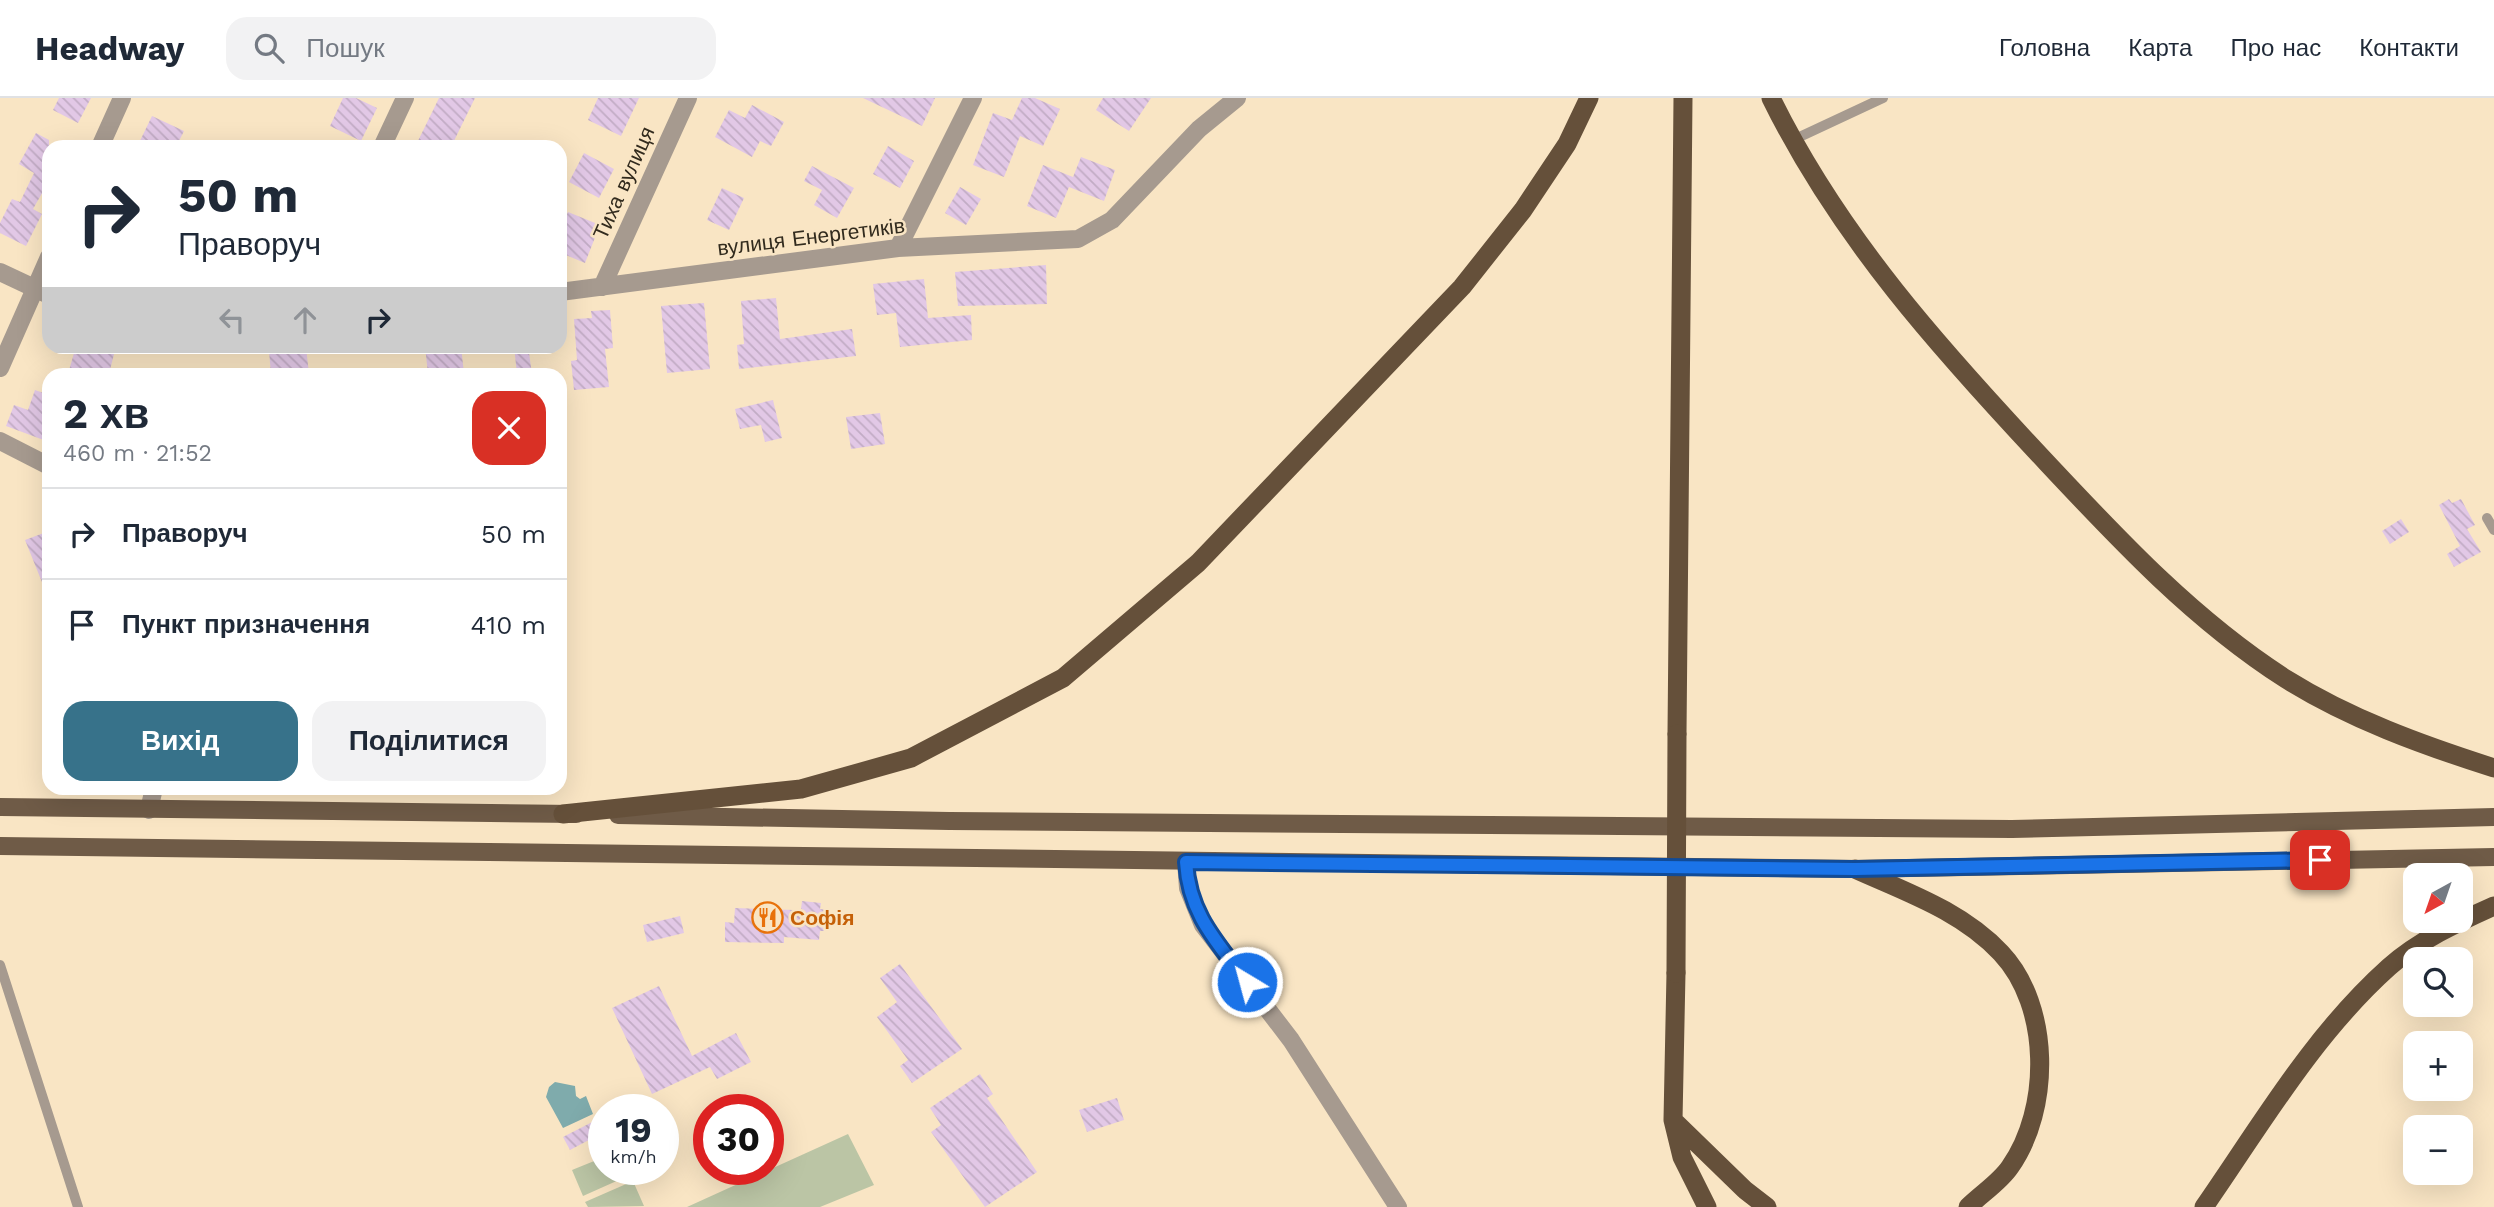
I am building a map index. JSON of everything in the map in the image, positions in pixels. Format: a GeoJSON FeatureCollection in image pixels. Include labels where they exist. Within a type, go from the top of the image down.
{"type":"FeatureCollection","features":[{"type":"Feature","properties":{"kind":"highway"},"geometry":{"type":"LineString","coordinates":[[563,814],[801,789],[911,758],[1063,678],[1198,562],[1462,287],[1523,210],[1567,144],[1589,98]]}},
{"type":"Feature","properties":{"kind":"highway"},"geometry":{"type":"LineString","coordinates":[[1683,98],[1674,1120],[1682,1157],[1707,1207]]}},
{"type":"Feature","properties":{"kind":"highway"},"geometry":{"type":"LineString","coordinates":[[1771,98],[1842,222],[1889,286],[1963,373],[2130,551],[2208,620],[2287,680],[2362,720],[2494,768]]}},
{"type":"Feature","properties":{"kind":"highway"},"geometry":{"type":"LineString","coordinates":[[1855,869],[1950,912],[2002,953],[2029,999],[2041,1051],[2038,1101],[2028,1133],[2010,1168],[1968,1207]]}},
{"type":"Feature","properties":{"kind":"highway"},"geometry":{"type":"LineString","coordinates":[[2204,1207],[2329,1028],[2390,966],[2457,922],[2494,906]]}},
{"type":"Feature","properties":{"kind":"highway"},"geometry":{"type":"LineString","coordinates":[[1674,1120],[1745,1190],[1767,1207]]}},
{"type":"Feature","properties":{"kind":"main road"},"geometry":{"type":"LineString","coordinates":[[0,807],[949,821],[2012,829],[2494,817]]}},
{"type":"Feature","properties":{"kind":"main road"},"geometry":{"type":"LineString","coordinates":[[0,846],[1855,869],[2494,857]]}},
{"type":"Feature","properties":{"kind":"street"},"geometry":{"type":"LineString","coordinates":[[103,140],[122,98]]}},
{"type":"Feature","properties":{"kind":"street"},"geometry":{"type":"LineString","coordinates":[[385,140],[405,98]]}},
{"type":"Feature","properties":{"kind":"street","name":"Тиха вулиця"},"geometry":{"type":"LineString","coordinates":[[602,287],[688,98]]}},
{"type":"Feature","properties":{"kind":"street"},"geometry":{"type":"LineString","coordinates":[[898,248],[973,98]]}},
{"type":"Feature","properties":{"kind":"street","name":"вулиця Енергетиків"},"geometry":{"type":"LineString","coordinates":[[567,291],[898,248],[1074,239],[1112,220],[1199,129],[1237,98]]}},
{"type":"Feature","properties":{"kind":"street"},"geometry":{"type":"LineString","coordinates":[[0,272],[42,292],[0,368]]}},
{"type":"Feature","properties":{"kind":"street"},"geometry":{"type":"LineString","coordinates":[[0,441],[42,462]]}},
{"type":"Feature","properties":{"kind":"street"},"geometry":{"type":"LineString","coordinates":[[149,810],[152,795]]}},
{"type":"Feature","properties":{"kind":"street"},"geometry":{"type":"LineString","coordinates":[[1186,862],[1188,888],[1203,925],[1291,1040],[1394,1206]]}},
{"type":"Feature","properties":{"kind":"lane"},"geometry":{"type":"LineString","coordinates":[[1793,140],[1883,98]]}},
{"type":"Feature","properties":{"kind":"lane"},"geometry":{"type":"LineString","coordinates":[[2487,518],[2494,530]]}},
{"type":"Feature","properties":{"kind":"lane"},"geometry":{"type":"LineString","coordinates":[[0,965],[78,1207]]}},
{"type":"Feature","properties":{"kind":"green space"},"geometry":{"type":"Polygon","coordinates":[[[848,1134],[874,1185],[820,1207],[687,1207],[736,1185],[784,1185],[784,1163],[848,1134]]]}},
{"type":"Feature","properties":{"kind":"green space"},"geometry":{"type":"Polygon","coordinates":[[[588,1164],[588,1185],[608,1185],[583,1196],[572,1170],[588,1164]]]}},
{"type":"Feature","properties":{"kind":"green space"},"geometry":{"type":"Polygon","coordinates":[[[624,1185],[635,1185],[644,1206],[588,1207],[585,1202],[624,1185]]]}},
{"type":"Feature","properties":{"kind":"water"},"geometry":{"type":"Polygon","coordinates":[[[555,1082],[575,1086],[576,1096],[580,1099],[586,1096],[588,1116],[563,1128],[546,1097],[549,1087],[555,1082]]]}},
{"type":"Feature","properties":{"kind":"building"},"geometry":{"type":"Polygon","coordinates":[[[59,98],[91,98],[78,123],[53,110],[59,98]]]}},
{"type":"Feature","properties":{"kind":"building"},"geometry":{"type":"Polygon","coordinates":[[[343,98],[356,98],[377,108],[361,140],[330,126],[343,98]]]}},
{"type":"Feature","properties":{"kind":"building"},"geometry":{"type":"Polygon","coordinates":[[[439,98],[475,98],[454,140],[418,140],[439,98]]]}},
{"type":"Feature","properties":{"kind":"building"},"geometry":{"type":"Polygon","coordinates":[[[598,98],[639,98],[621,136],[588,120],[598,98]]]}},
{"type":"Feature","properties":{"kind":"building"},"geometry":{"type":"Polygon","coordinates":[[[863,98],[935,98],[922,126],[863,98]]]}},
{"type":"Feature","properties":{"kind":"building"},"geometry":{"type":"Polygon","coordinates":[[[1022,98],[1035,98],[1060,109],[1043,146],[1020,136],[1004,177],[973,165],[993,113],[1012,120],[1022,98]]]}},
{"type":"Feature","properties":{"kind":"building"},"geometry":{"type":"Polygon","coordinates":[[[1103,98],[1151,98],[1129,131],[1096,110],[1103,98]]]}},
{"type":"Feature","properties":{"kind":"building"},"geometry":{"type":"Polygon","coordinates":[[[752,105],[784,122],[771,146],[760,141],[752,157],[715,137],[729,110],[745,118],[752,105]]]}},
{"type":"Feature","properties":{"kind":"building"},"geometry":{"type":"Polygon","coordinates":[[[152,116],[184,131],[180,140],[140,140],[152,116]]]}},
{"type":"Feature","properties":{"kind":"building"},"geometry":{"type":"Polygon","coordinates":[[[36,133],[49,140],[42,140],[42,193],[33,209],[42,214],[26,246],[0,233],[0,223],[12,199],[20,202],[34,173],[19,164],[36,133]]]}},
{"type":"Feature","properties":{"kind":"building"},"geometry":{"type":"Polygon","coordinates":[[[888,146],[914,161],[900,188],[873,174],[888,146]]]}},
{"type":"Feature","properties":{"kind":"building"},"geometry":{"type":"Polygon","coordinates":[[[584,153],[614,169],[599,198],[569,182],[584,153]]]}},
{"type":"Feature","properties":{"kind":"building"},"geometry":{"type":"Polygon","coordinates":[[[1081,157],[1115,170],[1104,201],[1069,187],[1056,218],[1027,206],[1043,165],[1073,177],[1081,157]]]}},
{"type":"Feature","properties":{"kind":"building"},"geometry":{"type":"Polygon","coordinates":[[[812,166],[854,188],[837,218],[814,205],[822,190],[804,181],[812,166]]]}},
{"type":"Feature","properties":{"kind":"building"},"geometry":{"type":"Polygon","coordinates":[[[960,187],[981,199],[966,225],[945,213],[960,187]]]}},
{"type":"Feature","properties":{"kind":"building"},"geometry":{"type":"Polygon","coordinates":[[[722,188],[744,198],[729,230],[707,220],[722,188]]]}},
{"type":"Feature","properties":{"kind":"building"},"geometry":{"type":"Polygon","coordinates":[[[568,212],[600,225],[585,263],[567,256],[568,212]]]}},
{"type":"Feature","properties":{"kind":"building"},"geometry":{"type":"Polygon","coordinates":[[[1046,265],[1047,304],[958,306],[955,272],[1046,265]]]}},
{"type":"Feature","properties":{"kind":"building"},"geometry":{"type":"Polygon","coordinates":[[[924,279],[928,318],[971,315],[972,340],[900,347],[896,313],[877,315],[873,284],[924,279]]]}},
{"type":"Feature","properties":{"kind":"building"},"geometry":{"type":"Polygon","coordinates":[[[776,298],[780,339],[852,329],[856,356],[739,369],[737,345],[744,344],[741,301],[776,298]]]}},
{"type":"Feature","properties":{"kind":"building"},"geometry":{"type":"Polygon","coordinates":[[[704,303],[710,369],[667,373],[661,306],[704,303]]]}},
{"type":"Feature","properties":{"kind":"building"},"geometry":{"type":"Polygon","coordinates":[[[610,310],[613,348],[605,349],[609,387],[574,390],[571,361],[577,360],[574,319],[592,318],[591,311],[610,310]]]}},
{"type":"Feature","properties":{"kind":"building"},"geometry":{"type":"Polygon","coordinates":[[[74,354],[114,354],[110,368],[70,368],[74,354]]]}},
{"type":"Feature","properties":{"kind":"building"},"geometry":{"type":"Polygon","coordinates":[[[269,354],[307,354],[308,368],[270,368],[269,354]]]}},
{"type":"Feature","properties":{"kind":"building"},"geometry":{"type":"Polygon","coordinates":[[[426,354],[462,354],[463,368],[427,368],[426,354]]]}},
{"type":"Feature","properties":{"kind":"building"},"geometry":{"type":"Polygon","coordinates":[[[515,354],[529,354],[531,368],[516,368],[515,354]]]}},
{"type":"Feature","properties":{"kind":"building"},"geometry":{"type":"Polygon","coordinates":[[[35,390],[42,392],[42,439],[6,426],[14,405],[28,410],[35,390]]]}},
{"type":"Feature","properties":{"kind":"building"},"geometry":{"type":"Polygon","coordinates":[[[773,400],[782,438],[765,442],[761,425],[740,429],[735,409],[773,400]]]}},
{"type":"Feature","properties":{"kind":"building"},"geometry":{"type":"Polygon","coordinates":[[[880,413],[885,444],[851,449],[846,417],[880,413]]]}},
{"type":"Feature","properties":{"kind":"building"},"geometry":{"type":"Polygon","coordinates":[[[2449,499],[2452,503],[2461,499],[2475,525],[2467,529],[2481,552],[2454,567],[2447,554],[2460,546],[2439,505],[2449,499]]]}},
{"type":"Feature","properties":{"kind":"building"},"geometry":{"type":"Polygon","coordinates":[[[2401,519],[2409,532],[2390,544],[2382,531],[2401,519]]]}},
{"type":"Feature","properties":{"kind":"building"},"geometry":{"type":"Polygon","coordinates":[[[42,534],[42,582],[25,540],[42,534]]]}},
{"type":"Feature","properties":{"kind":"building"},"geometry":{"type":"Polygon","coordinates":[[[802,901],[821,903],[820,909],[828,910],[826,931],[820,931],[819,940],[784,937],[784,943],[725,942],[725,922],[734,923],[735,908],[794,910],[801,909],[802,901]]]}},
{"type":"Feature","properties":{"kind":"building"},"geometry":{"type":"Polygon","coordinates":[[[680,916],[684,933],[647,942],[643,925],[680,916]]]}},
{"type":"Feature","properties":{"kind":"building"},"geometry":{"type":"Polygon","coordinates":[[[900,964],[962,1049],[912,1083],[900,1066],[908,1060],[877,1017],[897,1002],[880,978],[900,964]]]}},
{"type":"Feature","properties":{"kind":"building"},"geometry":{"type":"Polygon","coordinates":[[[659,986],[692,1056],[736,1033],[751,1062],[717,1079],[710,1067],[652,1094],[612,1008],[659,986]]]}},
{"type":"Feature","properties":{"kind":"building"},"geometry":{"type":"Polygon","coordinates":[[[980,1074],[993,1094],[987,1098],[1037,1172],[985,1207],[931,1132],[941,1125],[930,1108],[980,1074]]]}},
{"type":"Feature","properties":{"kind":"building"},"geometry":{"type":"Polygon","coordinates":[[[1117,1098],[1124,1120],[1087,1132],[1079,1110],[1117,1098]]]}},
{"type":"Feature","properties":{"kind":"building"},"geometry":{"type":"Polygon","coordinates":[[[588,1124],[588,1140],[570,1150],[563,1137],[588,1124]]]}},
{"type":"Feature","properties":{"kind":"place","name":"Софія"},"geometry":{"type":"Point","coordinates":[767,918]}},
{"type":"Feature","properties":{"kind":"route"},"geometry":{"type":"LineString","coordinates":[[1247,982],[1203,925],[1188,888],[1186,862],[1855,869],[2320,860]]}}]}
